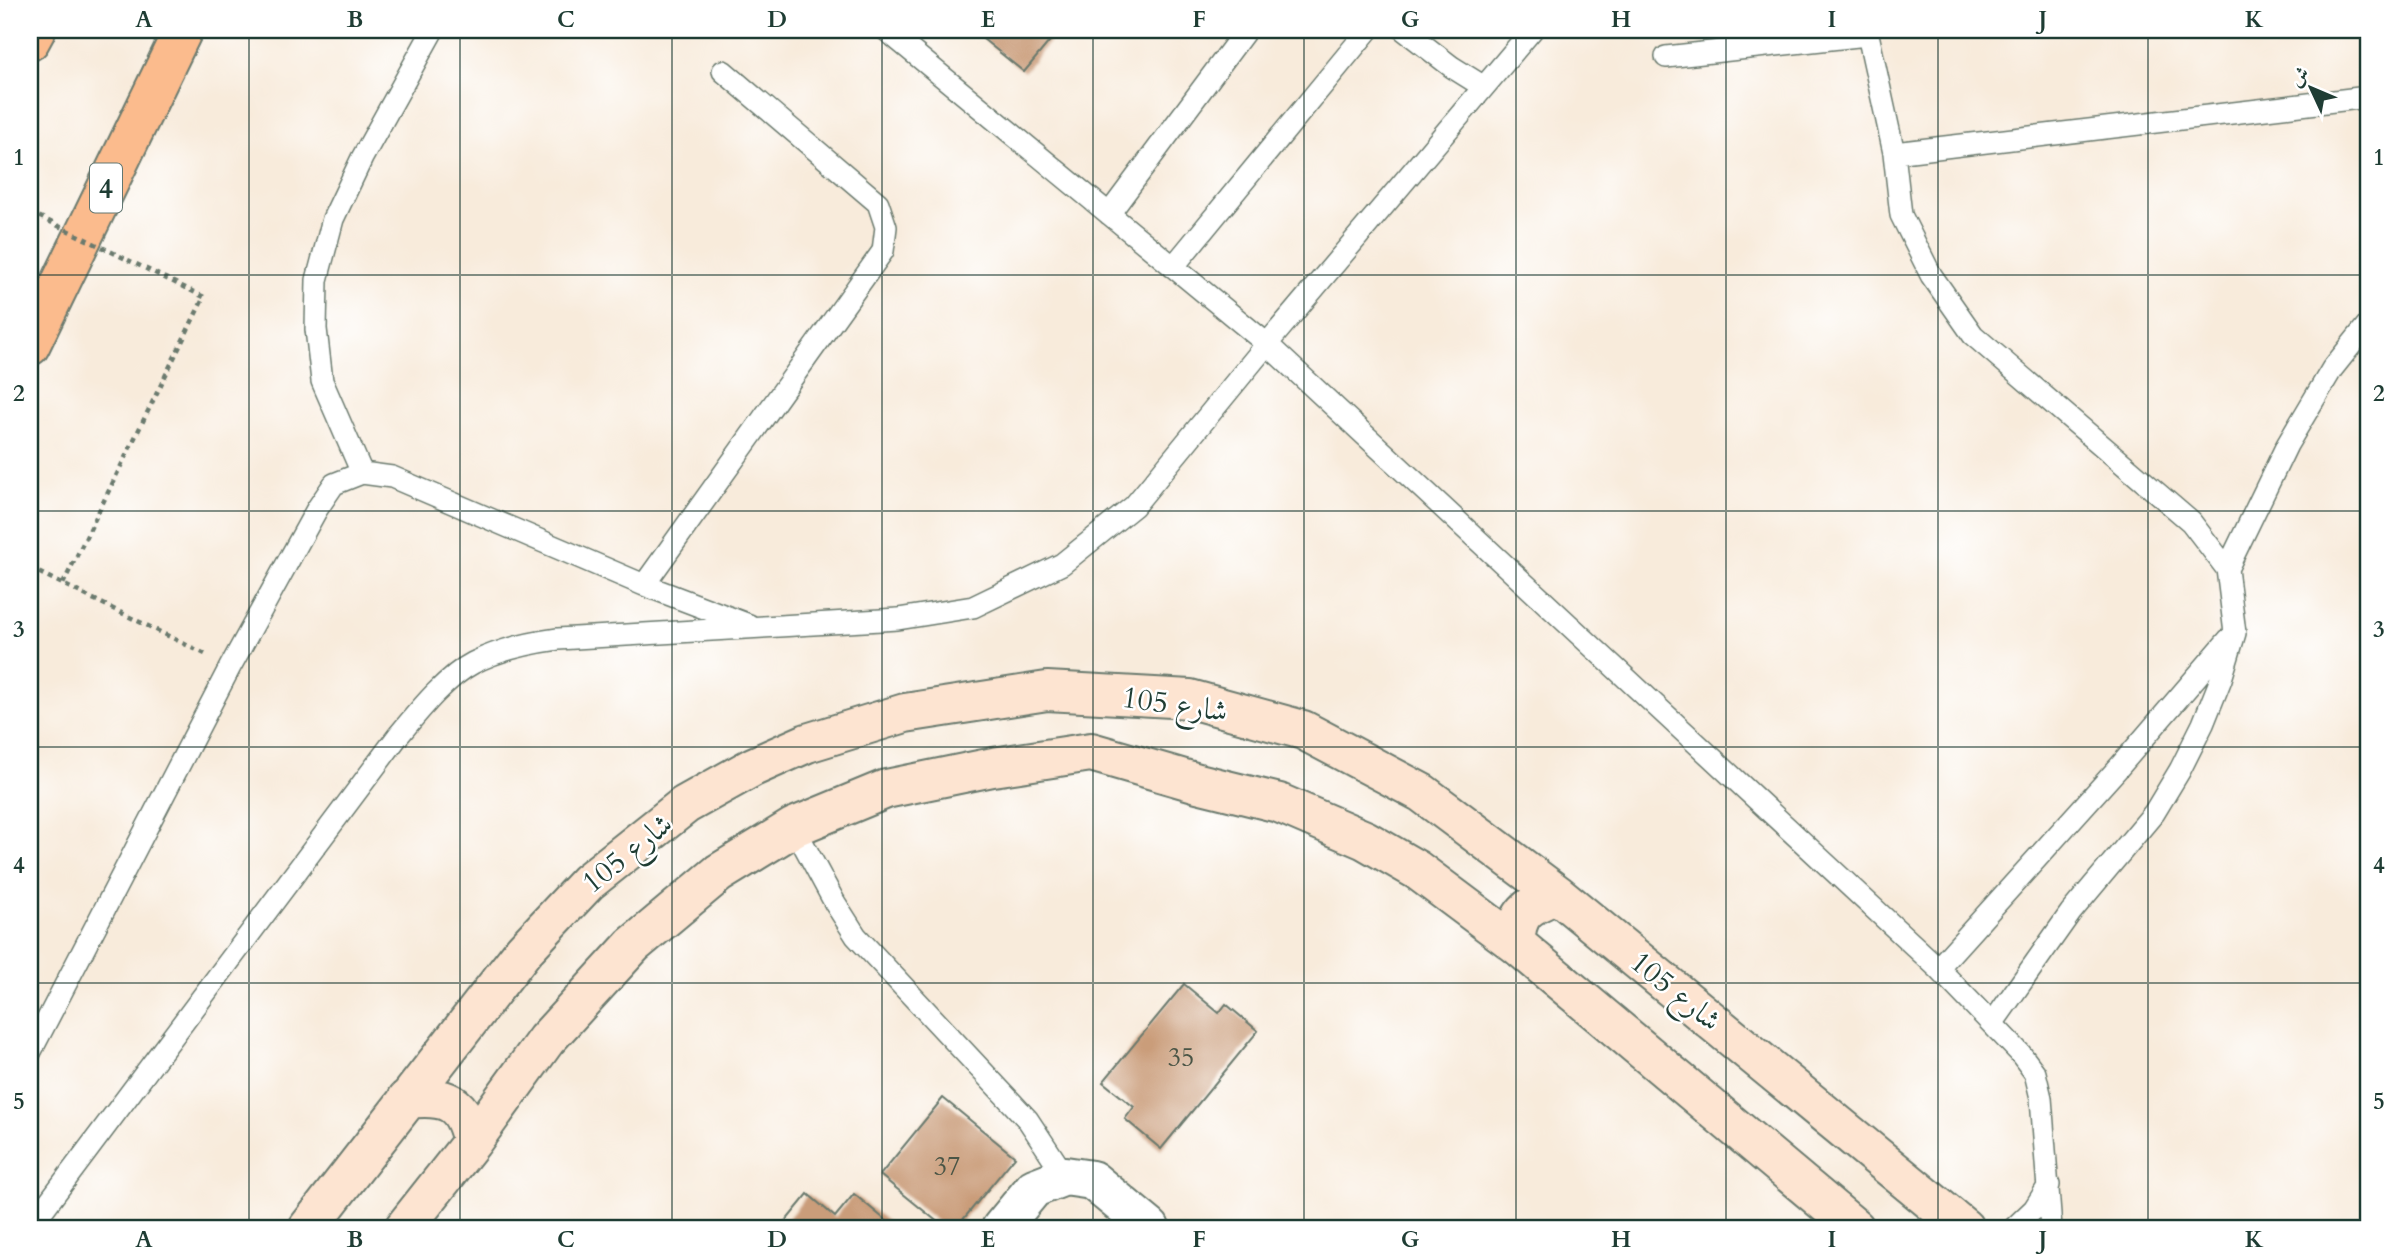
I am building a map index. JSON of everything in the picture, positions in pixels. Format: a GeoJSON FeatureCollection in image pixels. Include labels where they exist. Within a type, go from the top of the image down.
{"type":"FeatureCollection","features":[{"type":"Feature","properties":{"kind":"highway"},"geometry":{"type":"LineString","coordinates":[[30,41],[36,30]]}},
{"type":"Feature","properties":{"kind":"highway","name":"4"},"geometry":{"type":"LineString","coordinates":[[30,346],[183,30]]}},
{"type":"Feature","properties":{"kind":"street","name":"شارع 105"},"geometry":{"type":"LineString","coordinates":[[308,1228],[524,950],[588,882],[685,805],[753,767],[807,743],[905,713],[1047,691],[1190,699],[1303,730],[1422,793],[1557,894],[1964,1228]]}},
{"type":"Feature","properties":{"kind":"street","name":"شارع 105"},"geometry":{"type":"LineString","coordinates":[[404,1228],[472,1142],[546,1040],[633,945],[719,873],[794,827],[886,789],[993,767],[1091,752],[1279,803],[1365,839],[1416,870],[1516,944],[1855,1228]]}},
{"type":"Feature","properties":{"kind":"street"},"geometry":{"type":"LineString","coordinates":[[1516,944],[1515,927],[1522,916],[1532,906],[1557,894]]}},
{"type":"Feature","properties":{"kind":"street"},"geometry":{"type":"LineString","coordinates":[[407,1099],[430,1097],[453,1104],[468,1121],[472,1142]]}},
{"type":"Feature","properties":{"kind":"street"},"geometry":{"type":"LineString","coordinates":[[1001,1228],[1034,1188],[1065,1176],[1092,1180],[1150,1228]]}},
{"type":"Feature","properties":{"kind":"lane"},"geometry":{"type":"LineString","coordinates":[[362,473],[322,381],[316,329],[317,280],[333,219],[362,158],[433,30]]}},
{"type":"Feature","properties":{"kind":"lane"},"geometry":{"type":"LineString","coordinates":[[886,30],[1267,344],[1938,968],[2020,1053],[2035,1073],[2041,1098],[2051,1228]]}},
{"type":"Feature","properties":{"kind":"lane"},"geometry":{"type":"LineString","coordinates":[[1109,214],[1246,30]]}},
{"type":"Feature","properties":{"kind":"lane"},"geometry":{"type":"LineString","coordinates":[[1173,267],[1368,30]]}},
{"type":"Feature","properties":{"kind":"lane"},"geometry":{"type":"LineString","coordinates":[[1404,30],[1452,67],[1484,86]]}},
{"type":"Feature","properties":{"kind":"lane"},"geometry":{"type":"LineString","coordinates":[[30,1227],[398,736],[429,699],[450,681],[472,664],[519,645],[558,639],[898,619],[973,607],[1062,564],[1134,506],[1532,30]]}},
{"type":"Feature","properties":{"kind":"lane"},"geometry":{"type":"LineString","coordinates":[[1666,57],[1867,32],[1894,153],[1901,215],[1931,275],[1973,335],[2190,522],[2227,569],[2235,632],[2221,679],[2180,770],[2154,813],[2071,912],[1992,1024]]}},
{"type":"Feature","properties":{"kind":"lane"},"geometry":{"type":"LineString","coordinates":[[644,585],[883,251],[886,227],[878,203],[723,71]]}},
{"type":"Feature","properties":{"kind":"lane"},"geometry":{"type":"LineString","coordinates":[[1894,153],[2368,97]]}},
{"type":"Feature","properties":{"kind":"lane"},"geometry":{"type":"LineString","coordinates":[[2227,569],[2287,445],[2332,369],[2368,324]]}},
{"type":"Feature","properties":{"kind":"lane"},"geometry":{"type":"LineString","coordinates":[[30,1053],[230,667],[317,509],[334,484],[362,473],[392,477],[644,585],[757,628]]}},
{"type":"Feature","properties":{"kind":"lane"},"geometry":{"type":"LineString","coordinates":[[1938,968],[2111,776],[2235,632]]}},
{"type":"Feature","properties":{"kind":"lane"},"geometry":{"type":"LineString","coordinates":[[794,827],[856,936],[1028,1120],[1065,1176]]}},
{"type":"Feature","properties":{"kind":"lane"},"geometry":{"type":"LineString","coordinates":[[2014,1228],[2034,1209],[2049,1185]]}},
{"type":"Feature","properties":{"kind":"path"},"geometry":{"type":"LineString","coordinates":[[30,212],[204,297],[63,584]]}},
{"type":"Feature","properties":{"kind":"path"},"geometry":{"type":"LineString","coordinates":[[30,568],[230,667]]}},
{"type":"Feature","properties":{"kind":"building"},"geometry":{"type":"Polygon","coordinates":[[[972,30],[1059,30],[1024,72],[972,30]]]}},
{"type":"Feature","properties":{"kind":"building"},"geometry":{"type":"Polygon","coordinates":[[[1184,984],[1219,1013],[1226,1004],[1258,1031],[1161,1149],[1125,1119],[1134,1107],[1103,1082],[1184,984]]]}},
{"type":"Feature","properties":{"kind":"building"},"geometry":{"type":"Polygon","coordinates":[[[943,1098],[1015,1157],[956,1228],[945,1228],[880,1175],[943,1098]]]}},
{"type":"Feature","properties":{"kind":"building"},"geometry":{"type":"Polygon","coordinates":[[[808,1194],[835,1217],[854,1194],[895,1228],[780,1228],[808,1194]]]}}]}
